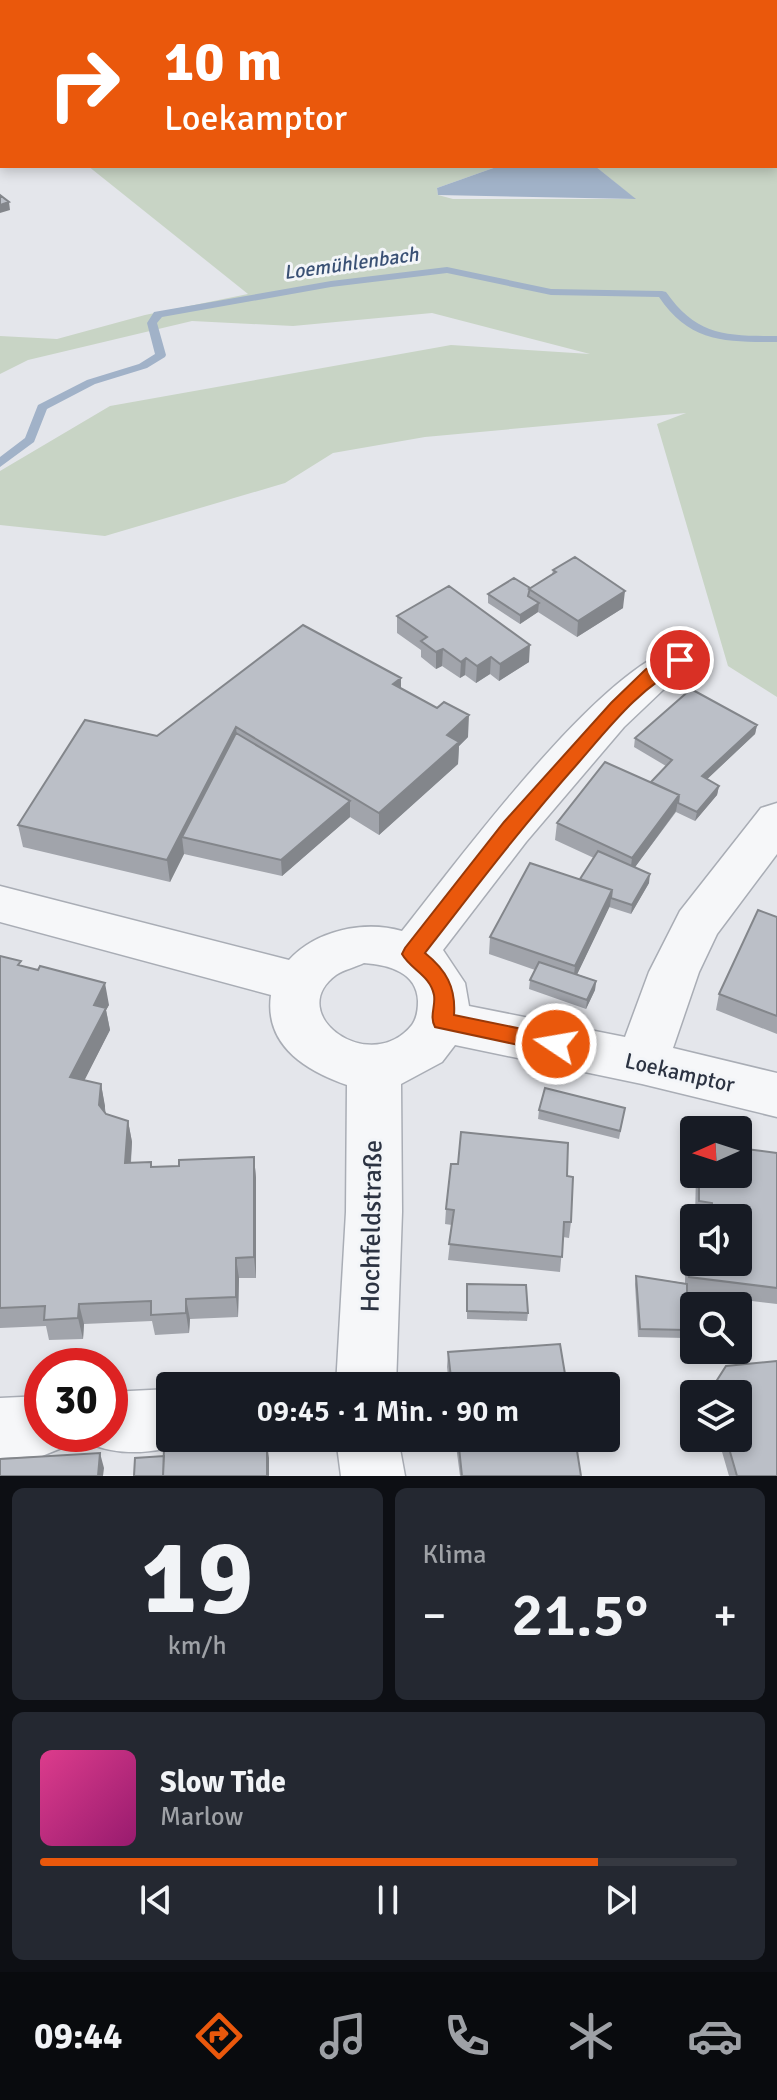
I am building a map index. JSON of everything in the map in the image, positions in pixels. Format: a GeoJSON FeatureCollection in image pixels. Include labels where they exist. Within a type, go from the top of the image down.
{"type":"FeatureCollection","features":[{"type":"Feature","properties":{"kind":"street"},"geometry":{"type":"LineString","coordinates":[[412,954],[510,827],[617,707],[653,673],[680,660]]}},
{"type":"Feature","properties":{"kind":"street"},"geometry":{"type":"LineString","coordinates":[[642,1062],[674,972],[697,924],[777,820]]}},
{"type":"Feature","properties":{"kind":"street"},"geometry":{"type":"LineString","coordinates":[[0,904],[299,982]]}},
{"type":"Feature","properties":{"kind":"street"},"geometry":{"type":"LineString","coordinates":[[361,944],[388,945],[412,954],[434,972],[445,996],[442,1021],[433,1038],[417,1052],[397,1062],[374,1066],[335,1060],[306,1040],[293,1012],[299,982],[314,963],[336,950],[361,944]]}},
{"type":"Feature","properties":{"kind":"street","name":"Loekamptor"},"geometry":{"type":"LineString","coordinates":[[442,1021],[642,1062],[777,1095]]}},
{"type":"Feature","properties":{"kind":"street","name":"Hochfeldstraße"},"geometry":{"type":"LineString","coordinates":[[367,1372],[374,1212],[374,1066]]}},
{"type":"Feature","properties":{"kind":"street"},"geometry":{"type":"LineString","coordinates":[[128,1421],[156,1420]]}},
{"type":"Feature","properties":{"kind":"street"},"geometry":{"type":"LineString","coordinates":[[0,1428],[24,1427]]}},
{"type":"Feature","properties":{"kind":"street"},"geometry":{"type":"LineString","coordinates":[[369,1452],[373,1476]]}},
{"type":"Feature","properties":{"kind":"green space"},"geometry":{"type":"Polygon","coordinates":[[[90,168],[493,168],[437,188],[438,195],[453,199],[635,199],[597,168],[777,168],[777,697],[728,666],[657,424],[686,413],[425,437],[333,453],[285,483],[105,536],[0,525],[0,471],[110,406],[451,345],[590,354],[432,313],[293,326],[192,321],[28,360],[0,374],[0,336],[57,339],[145,315],[248,294],[90,168]]]}},
{"type":"Feature","properties":{"kind":"water"},"geometry":{"type":"Polygon","coordinates":[[[493,168],[597,168],[636,199],[438,195],[437,188],[493,168]]]}},
{"type":"Feature","properties":{"kind":"building"},"geometry":{"type":"Polygon","coordinates":[[[0,195],[9,202],[0,205],[0,195]]]}},
{"type":"Feature","properties":{"kind":"building"},"geometry":{"type":"Polygon","coordinates":[[[575,557],[625,591],[578,621],[529,589],[575,557]]]}},
{"type":"Feature","properties":{"kind":"building"},"geometry":{"type":"Polygon","coordinates":[[[514,578],[530,588],[528,596],[539,603],[520,615],[488,594],[514,578]]]}},
{"type":"Feature","properties":{"kind":"building"},"geometry":{"type":"Polygon","coordinates":[[[449,586],[530,645],[500,664],[491,657],[477,666],[466,658],[461,662],[443,649],[436,652],[421,641],[427,637],[397,616],[449,586]]]}},
{"type":"Feature","properties":{"kind":"building"},"geometry":{"type":"Polygon","coordinates":[[[303,625],[401,678],[393,684],[437,708],[444,702],[469,715],[447,735],[459,742],[379,813],[236,727],[167,860],[18,825],[85,720],[157,736],[303,625]]]}},
{"type":"Feature","properties":{"kind":"building"},"geometry":{"type":"Polygon","coordinates":[[[691,689],[757,725],[702,776],[719,786],[697,812],[678,803],[679,795],[651,782],[672,760],[635,738],[691,689]]]}},
{"type":"Feature","properties":{"kind":"building"},"geometry":{"type":"Polygon","coordinates":[[[236,733],[350,801],[281,860],[182,837],[236,733]]]}},
{"type":"Feature","properties":{"kind":"building"},"geometry":{"type":"Polygon","coordinates":[[[605,762],[679,795],[632,858],[557,823],[605,762]]]}},
{"type":"Feature","properties":{"kind":"building"},"geometry":{"type":"Polygon","coordinates":[[[598,851],[650,874],[632,905],[611,898],[612,890],[580,879],[598,851]]]}},
{"type":"Feature","properties":{"kind":"building"},"geometry":{"type":"Polygon","coordinates":[[[530,863],[612,890],[575,966],[490,937],[530,863]]]}},
{"type":"Feature","properties":{"kind":"building"},"geometry":{"type":"Polygon","coordinates":[[[758,910],[777,917],[777,1016],[719,994],[758,910]]]}},
{"type":"Feature","properties":{"kind":"building"},"geometry":{"type":"Polygon","coordinates":[[[0,956],[21,961],[18,965],[38,970],[40,966],[105,983],[94,1005],[106,1008],[70,1077],[101,1084],[99,1105],[106,1114],[128,1121],[125,1163],[151,1162],[151,1167],[179,1166],[179,1160],[254,1157],[254,1257],[236,1258],[236,1297],[186,1299],[186,1313],[151,1315],[151,1301],[79,1304],[78,1318],[44,1320],[45,1306],[0,1308],[0,956]]]}},
{"type":"Feature","properties":{"kind":"building"},"geometry":{"type":"Polygon","coordinates":[[[539,962],[596,981],[587,1000],[530,980],[539,962]]]}},
{"type":"Feature","properties":{"kind":"building"},"geometry":{"type":"Polygon","coordinates":[[[545,1088],[625,1108],[620,1131],[539,1110],[545,1088]]]}},
{"type":"Feature","properties":{"kind":"building"},"geometry":{"type":"Polygon","coordinates":[[[461,1132],[568,1143],[567,1176],[573,1177],[571,1222],[564,1222],[562,1257],[449,1244],[454,1210],[446,1209],[451,1164],[458,1164],[461,1132]]]}},
{"type":"Feature","properties":{"kind":"building"},"geometry":{"type":"Polygon","coordinates":[[[752,1150],[777,1153],[777,1288],[689,1277],[752,1276],[752,1204],[699,1201],[699,1188],[752,1188],[752,1150]]]}},
{"type":"Feature","properties":{"kind":"building"},"geometry":{"type":"Polygon","coordinates":[[[636,1276],[687,1284],[687,1292],[680,1292],[680,1330],[640,1329],[636,1276]]]}},
{"type":"Feature","properties":{"kind":"building"},"geometry":{"type":"Polygon","coordinates":[[[467,1284],[526,1285],[528,1313],[467,1311],[467,1284]]]}},
{"type":"Feature","properties":{"kind":"building"},"geometry":{"type":"Polygon","coordinates":[[[560,1344],[565,1372],[450,1372],[448,1352],[560,1344]]]}},
{"type":"Feature","properties":{"kind":"building"},"geometry":{"type":"Polygon","coordinates":[[[777,1361],[777,1476],[737,1476],[730,1452],[752,1452],[752,1380],[717,1380],[726,1366],[777,1361]]]}},
{"type":"Feature","properties":{"kind":"building"},"geometry":{"type":"Polygon","coordinates":[[[164,1452],[267,1452],[267,1476],[163,1476],[164,1452]]]}},
{"type":"Feature","properties":{"kind":"building"},"geometry":{"type":"Polygon","coordinates":[[[459,1452],[577,1452],[581,1476],[462,1476],[459,1452]]]}},
{"type":"Feature","properties":{"kind":"building"},"geometry":{"type":"Polygon","coordinates":[[[100,1453],[98,1476],[0,1476],[0,1459],[100,1453]]]}},
{"type":"Feature","properties":{"kind":"building"},"geometry":{"type":"Polygon","coordinates":[[[164,1456],[163,1476],[134,1476],[135,1458],[164,1456]]]}},
{"type":"Feature","properties":{"kind":"waterway","name":"Loemühlenbach"},"geometry":{"type":"LineString","coordinates":[[0,463],[30,440],[42,407],[91,382],[143,366],[161,355],[152,323],[158,314],[331,284],[447,270],[551,292],[662,294],[673,310],[698,329],[726,337],[777,339]]}},
{"type":"Feature","properties":{"kind":"route"},"geometry":{"type":"LineString","coordinates":[[556,1044],[442,1021],[445,996],[434,972],[412,954],[510,827],[617,707],[653,673],[680,660]]}}]}
